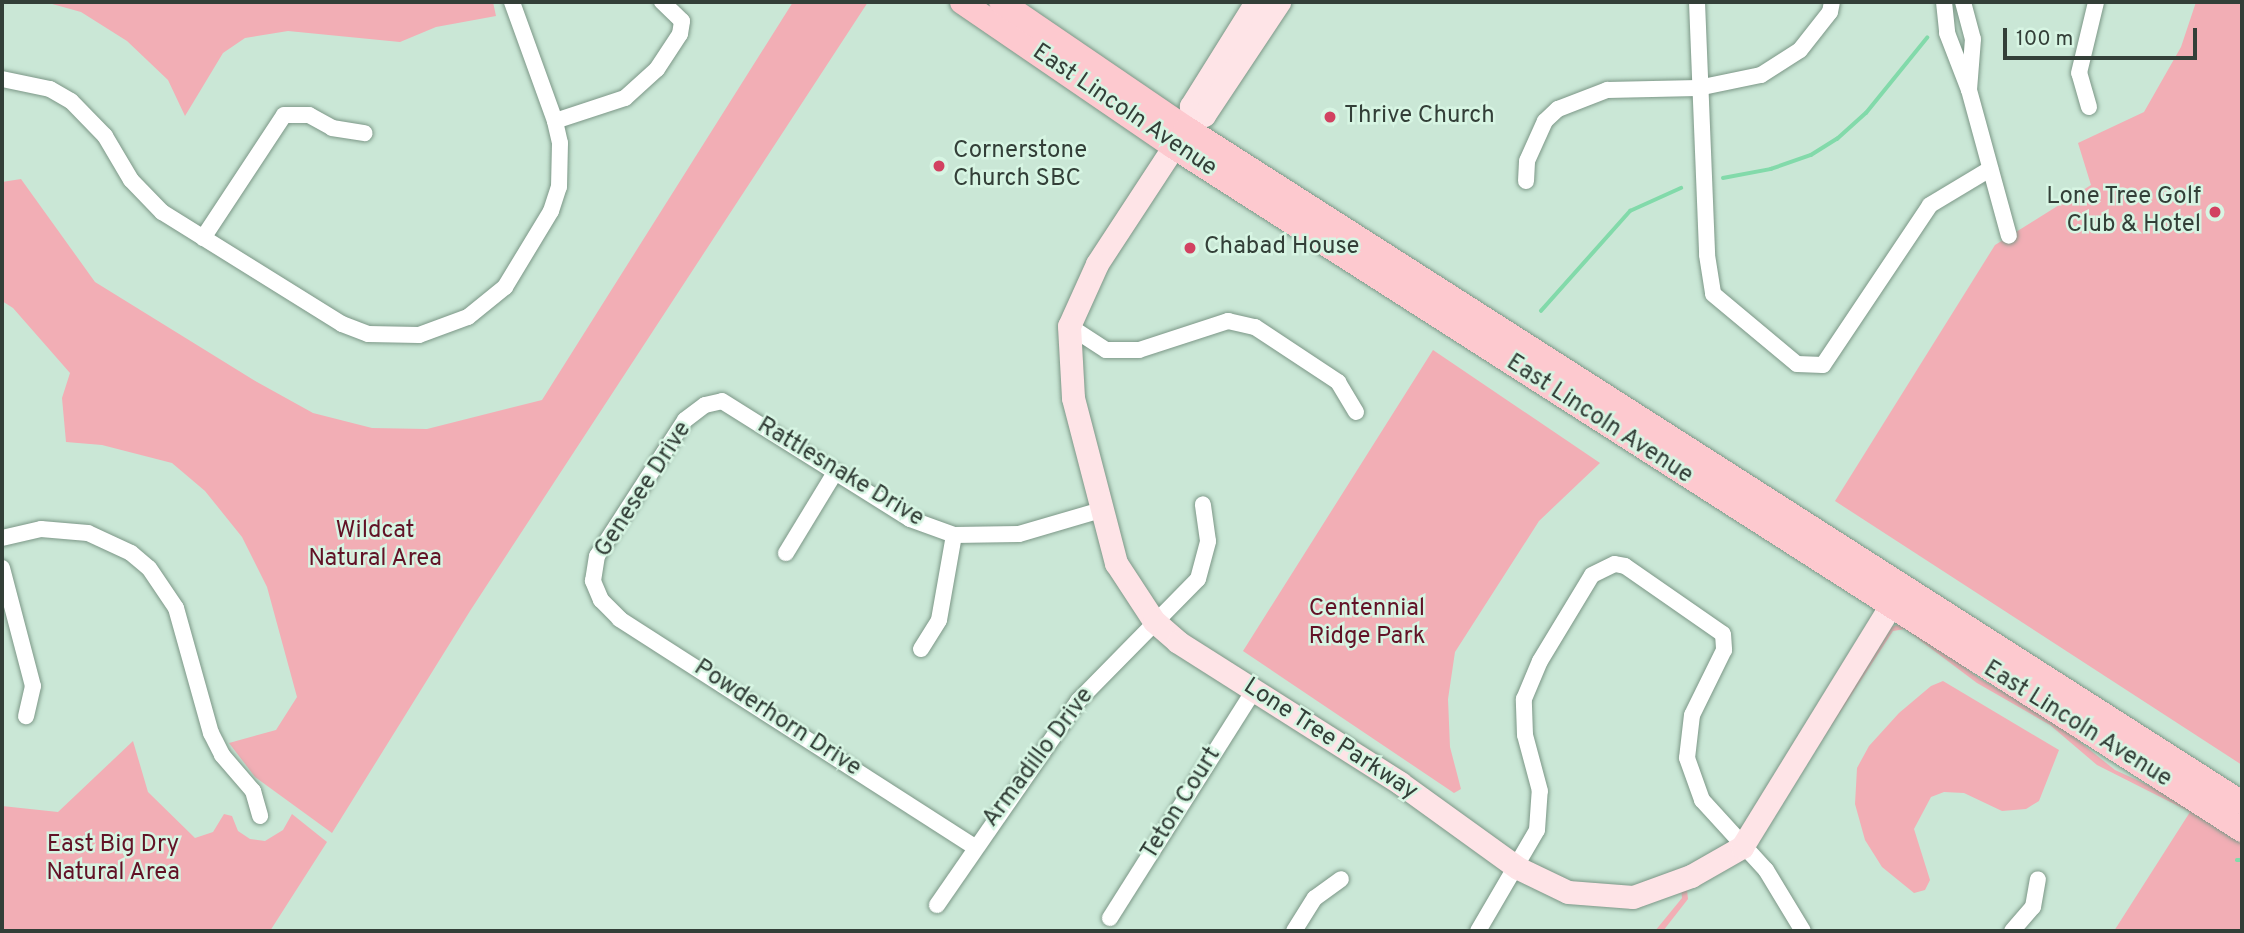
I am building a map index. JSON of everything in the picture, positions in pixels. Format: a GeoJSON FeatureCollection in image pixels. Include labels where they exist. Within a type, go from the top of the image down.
{"type":"FeatureCollection","features":[{"type":"Feature","properties":{"kind":"main road","name":"East Lincoln Avenue"},"geometry":{"type":"LineString","coordinates":[[962,2],[1185,130]]}},
{"type":"Feature","properties":{"kind":"main road","name":"East Lincoln Avenue"},"geometry":{"type":"LineString","coordinates":[[1001,2],[1185,130],[1896,598],[2242,830]]}},
{"type":"Feature","properties":{"kind":"main road","name":"East Lincoln Avenue"},"geometry":{"type":"LineString","coordinates":[[1896,598],[2242,803]]}},
{"type":"Feature","properties":{"kind":"street"},"geometry":{"type":"LineString","coordinates":[[2,79],[50,89],[71,102],[105,136],[146,198],[204,238],[342,324],[391,336],[445,328],[487,304],[505,286],[551,211],[561,165],[555,121],[512,2]]}},
{"type":"Feature","properties":{"kind":"street"},"geometry":{"type":"LineString","coordinates":[[555,121],[625,97],[657,69],[680,34],[682,21],[662,2]]}},
{"type":"Feature","properties":{"kind":"street","name":"Lone Tree Parkway"},"geometry":{"type":"LineString","coordinates":[[1256,2],[1191,106],[1185,130],[1097,264],[1069,326],[1070,379],[1101,510],[1123,581],[1154,621],[1254,690],[1400,783],[1518,868],[1568,892],[1633,897],[1691,876],[1742,847],[1896,598]]}},
{"type":"Feature","properties":{"kind":"street","name":"Lone Tree Parkway"},"geometry":{"type":"LineString","coordinates":[[1185,130],[1204,116],[1279,2]]}},
{"type":"Feature","properties":{"kind":"street"},"geometry":{"type":"LineString","coordinates":[[1697,2],[1698,88],[1713,295],[1797,364],[1823,365],[1930,205],[1990,169]]}},
{"type":"Feature","properties":{"kind":"street"},"geometry":{"type":"LineString","coordinates":[[1526,181],[1527,161],[1545,121],[1558,109],[1607,90],[1698,88],[1761,75],[1800,50],[1830,12],[1832,2]]}},
{"type":"Feature","properties":{"kind":"street"},"geometry":{"type":"LineString","coordinates":[[1944,2],[1947,33],[1969,90],[2009,236]]}},
{"type":"Feature","properties":{"kind":"street"},"geometry":{"type":"LineString","coordinates":[[1963,2],[1973,39],[1969,90]]}},
{"type":"Feature","properties":{"kind":"street"},"geometry":{"type":"LineString","coordinates":[[2089,107],[2079,73],[2096,2]]}},
{"type":"Feature","properties":{"kind":"street"},"geometry":{"type":"LineString","coordinates":[[204,238],[284,115],[309,115],[332,128],[365,133]]}},
{"type":"Feature","properties":{"kind":"street"},"geometry":{"type":"LineString","coordinates":[[1069,326],[1106,350],[1139,350],[1228,321],[1255,327],[1338,382],[1356,412]]}},
{"type":"Feature","properties":{"kind":"street","name":"Rattlesnake Drive"},"geometry":{"type":"LineString","coordinates":[[705,405],[722,401],[834,474],[910,519],[954,535],[1019,534],[1101,510]]}},
{"type":"Feature","properties":{"kind":"street","name":"Genesee Drive"},"geometry":{"type":"LineString","coordinates":[[593,581],[597,556],[685,420],[705,405]]}},
{"type":"Feature","properties":{"kind":"street"},"geometry":{"type":"LineString","coordinates":[[786,553],[834,474]]}},
{"type":"Feature","properties":{"kind":"street","name":"Armadillo Drive"},"geometry":{"type":"LineString","coordinates":[[937,905],[974,846],[1078,701],[1198,579],[1208,541],[1203,504]]}},
{"type":"Feature","properties":{"kind":"street"},"geometry":{"type":"LineString","coordinates":[[2,538],[41,529],[88,533],[131,554],[149,568],[176,608],[211,733],[222,755],[253,791],[260,816]]}},
{"type":"Feature","properties":{"kind":"street"},"geometry":{"type":"LineString","coordinates":[[921,649],[939,620],[954,535]]}},
{"type":"Feature","properties":{"kind":"street"},"geometry":{"type":"LineString","coordinates":[[1478,931],[1518,868],[1537,830],[1540,791],[1525,735],[1524,699],[1540,661],[1591,575],[1607,565],[1625,566],[1723,635],[1724,650],[1692,715],[1687,758],[1702,800],[1742,847],[1766,870],[1803,931]]}},
{"type":"Feature","properties":{"kind":"street"},"geometry":{"type":"LineString","coordinates":[[2,568],[33,686],[26,716]]}},
{"type":"Feature","properties":{"kind":"street","name":"Powderhorn Drive"},"geometry":{"type":"LineString","coordinates":[[593,581],[601,600],[621,619],[974,846]]}},
{"type":"Feature","properties":{"kind":"street","name":"Teton Court"},"geometry":{"type":"LineString","coordinates":[[1110,918],[1254,690]]}},
{"type":"Feature","properties":{"kind":"street"},"geometry":{"type":"LineString","coordinates":[[1294,931],[1315,898],[1341,879]]}},
{"type":"Feature","properties":{"kind":"street"},"geometry":{"type":"LineString","coordinates":[[2012,931],[2033,907],[2038,879]]}},
{"type":"Feature","properties":{"kind":"green space"},"geometry":{"type":"Polygon","coordinates":[[[45,2],[493,2],[496,16],[436,27],[400,42],[288,31],[245,38],[223,53],[185,116],[168,80],[127,41],[81,12],[45,2]]]}},
{"type":"Feature","properties":{"kind":"green space","name":"Wildcat Natural Area"},"geometry":{"type":"Polygon","coordinates":[[[793,2],[868,2],[470,611],[332,833],[255,777],[229,743],[276,730],[297,697],[267,587],[242,537],[205,491],[172,463],[102,445],[66,442],[62,398],[70,373],[13,308],[2,301],[2,182],[21,179],[95,282],[257,382],[313,413],[372,428],[427,429],[542,400],[793,2]]]}},
{"type":"Feature","properties":{"kind":"green space"},"geometry":{"type":"Polygon","coordinates":[[[2196,2],[2242,2],[2242,765],[1835,501],[1995,245],[2091,185],[2078,143],[2144,112],[2181,47],[2196,2]]]}},
{"type":"Feature","properties":{"kind":"green space","name":"Centennial Ridge Park"},"geometry":{"type":"Polygon","coordinates":[[[1433,350],[1600,463],[1539,521],[1455,652],[1448,699],[1450,747],[1461,789],[1454,793],[1243,651],[1433,350]]]}},
{"type":"Feature","properties":{"kind":"green space"},"geometry":{"type":"Polygon","coordinates":[[[1906,622],[1980,679],[2050,718],[2115,770],[2163,792],[2242,839],[2242,931],[2114,931],[2190,812],[2097,765],[2050,725],[1977,683],[1905,629],[1893,631],[1765,828],[1730,866],[1687,890],[1688,899],[1663,931],[1655,931],[1682,898],[1681,889],[1730,861],[1888,628],[1906,622]]]}},
{"type":"Feature","properties":{"kind":"green space"},"geometry":{"type":"Polygon","coordinates":[[[1943,681],[2059,750],[2039,801],[2026,809],[2002,811],[1964,793],[1944,792],[1931,797],[1914,829],[1930,880],[1925,890],[1914,893],[1882,867],[1865,840],[1855,804],[1857,768],[1869,746],[1899,713],[1931,686],[1943,681]]]}},
{"type":"Feature","properties":{"kind":"green space","name":"East Big Dry Natural Area"},"geometry":{"type":"Polygon","coordinates":[[[133,741],[148,792],[195,838],[213,832],[224,814],[232,816],[238,831],[250,839],[265,841],[283,830],[292,814],[327,842],[270,931],[2,931],[2,806],[58,812],[133,741]]]}},
{"type":"Feature","properties":{"kind":"waterway"},"geometry":{"type":"LineString","coordinates":[[1723,178],[1771,169],[1811,155],[1837,139],[1866,113],[1927,38]]}},
{"type":"Feature","properties":{"kind":"waterway"},"geometry":{"type":"LineString","coordinates":[[1541,311],[1630,211],[1681,188]]}},
{"type":"Feature","properties":{"kind":"waterway"},"geometry":{"type":"LineString","coordinates":[[2237,860],[2242,860]]}},
{"type":"Feature","properties":{"kind":"place","name":"Thrive Church"},"geometry":{"type":"Point","coordinates":[1330,117]}},
{"type":"Feature","properties":{"kind":"place","name":"Cornerstone Church SBC"},"geometry":{"type":"Point","coordinates":[939,166]}},
{"type":"Feature","properties":{"kind":"place","name":"Lone Tree Golf Club & Hotel"},"geometry":{"type":"Point","coordinates":[2215,212]}},
{"type":"Feature","properties":{"kind":"place","name":"Chabad House"},"geometry":{"type":"Point","coordinates":[1190,248]}}]}
